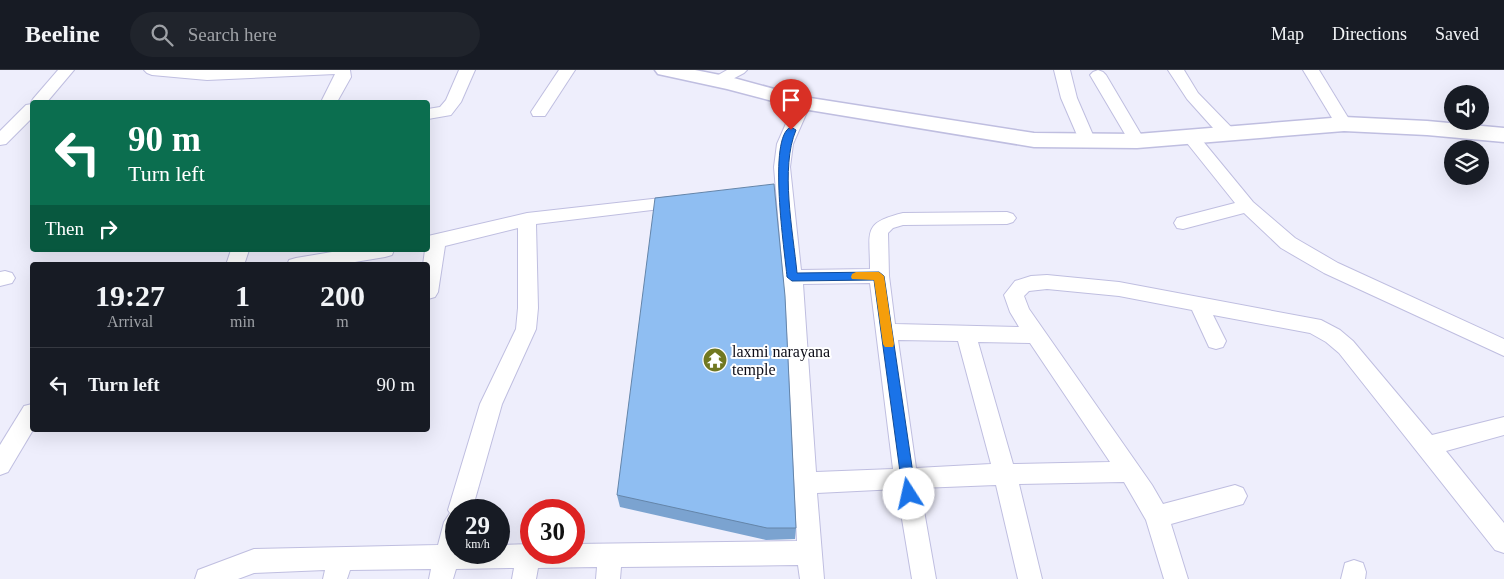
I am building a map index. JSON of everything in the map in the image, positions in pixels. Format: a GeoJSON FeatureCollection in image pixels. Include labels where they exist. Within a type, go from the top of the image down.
{"type":"FeatureCollection","features":[{"type":"Feature","properties":{"kind":"street"},"geometry":{"type":"LineString","coordinates":[[41,100],[66,70]]}},
{"type":"Feature","properties":{"kind":"street"},"geometry":{"type":"LineString","coordinates":[[152,70],[215,75],[279,70],[314,72],[334,70]]}},
{"type":"Feature","properties":{"kind":"street"},"geometry":{"type":"LineString","coordinates":[[330,100],[343,78],[342,70]]}},
{"type":"Feature","properties":{"kind":"street"},"geometry":{"type":"LineString","coordinates":[[430,114],[445,112],[453,102],[468,70]]}},
{"type":"Feature","properties":{"kind":"street"},"geometry":{"type":"LineString","coordinates":[[539,112],[567,70]]}},
{"type":"Feature","properties":{"kind":"street"},"geometry":{"type":"LineString","coordinates":[[665,70],[729,78],[799,101],[1034,140],[1138,141],[1344,124],[1427,128],[1504,135]]}},
{"type":"Feature","properties":{"kind":"street"},"geometry":{"type":"LineString","coordinates":[[1062,70],[1069,98],[1088,142]]}},
{"type":"Feature","properties":{"kind":"street"},"geometry":{"type":"LineString","coordinates":[[1176,70],[1183,84],[1228,134]]}},
{"type":"Feature","properties":{"kind":"street"},"geometry":{"type":"LineString","coordinates":[[1311,70],[1344,124]]}},
{"type":"Feature","properties":{"kind":"street"},"geometry":{"type":"LineString","coordinates":[[1098,75],[1138,141]]}},
{"type":"Feature","properties":{"kind":"street"},"geometry":{"type":"LineString","coordinates":[[799,101],[785,144],[782,167],[773,191],[792,277],[796,310],[812,579]]}},
{"type":"Feature","properties":{"kind":"street"},"geometry":{"type":"LineString","coordinates":[[0,140],[30,111]]}},
{"type":"Feature","properties":{"kind":"street"},"geometry":{"type":"LineString","coordinates":[[1191,138],[1247,206],[1288,244],[1309,257],[1504,348]]}},
{"type":"Feature","properties":{"kind":"street"},"geometry":{"type":"LineString","coordinates":[[430,267],[432,242],[528,220],[694,200]]}},
{"type":"Feature","properties":{"kind":"street"},"geometry":{"type":"LineString","coordinates":[[1183,223],[1247,206]]}},
{"type":"Feature","properties":{"kind":"street"},"geometry":{"type":"LineString","coordinates":[[924,579],[906,477],[879,276],[879,231],[887,223],[903,219],[1006,218]]}},
{"type":"Feature","properties":{"kind":"street"},"geometry":{"type":"LineString","coordinates":[[463,499],[491,404],[502,376],[520,345],[526,329],[528,308],[528,220]]}},
{"type":"Feature","properties":{"kind":"street"},"geometry":{"type":"LineString","coordinates":[[330,262],[376,252]]}},
{"type":"Feature","properties":{"kind":"street"},"geometry":{"type":"LineString","coordinates":[[792,277],[879,276]]}},
{"type":"Feature","properties":{"kind":"street"},"geometry":{"type":"LineString","coordinates":[[1176,579],[1157,517],[1129,472],[1020,312],[1014,295],[1022,286],[1031,283],[1047,282],[1119,289],[1314,326],[1333,336],[1346,347],[1504,542]]}},
{"type":"Feature","properties":{"kind":"street"},"geometry":{"type":"LineString","coordinates":[[1198,303],[1216,341]]}},
{"type":"Feature","properties":{"kind":"street"},"geometry":{"type":"LineString","coordinates":[[887,332],[1035,335]]}},
{"type":"Feature","properties":{"kind":"street"},"geometry":{"type":"LineString","coordinates":[[966,334],[1005,474],[1030,579]]}},
{"type":"Feature","properties":{"kind":"street"},"geometry":{"type":"LineString","coordinates":[[0,465],[30,416]]}},
{"type":"Feature","properties":{"kind":"street"},"geometry":{"type":"LineString","coordinates":[[1428,446],[1504,426]]}},
{"type":"Feature","properties":{"kind":"street"},"geometry":{"type":"LineString","coordinates":[[805,483],[906,477],[1129,472]]}},
{"type":"Feature","properties":{"kind":"street"},"geometry":{"type":"LineString","coordinates":[[1157,517],[1235,496]]}},
{"type":"Feature","properties":{"kind":"street"},"geometry":{"type":"LineString","coordinates":[[207,579],[229,574],[254,562],[280,558],[338,569],[526,568],[610,555],[810,553]]}},
{"type":"Feature","properties":{"kind":"street"},"geometry":{"type":"LineString","coordinates":[[608,579],[610,555]]}},
{"type":"Feature","properties":{"kind":"building","name":"laxmi narayana temple"},"geometry":{"type":"Polygon","coordinates":[[[774,184],[785,296],[796,528],[767,528],[617,495],[655,198],[774,184]]]}},
{"type":"Feature","properties":{"kind":"slow traffic"},"geometry":{"type":"LineString","coordinates":[[856,277],[879,276],[889,344]]}},
{"type":"Feature","properties":{"kind":"place","name":"laxmi narayana temple"},"geometry":{"type":"Point","coordinates":[715,360]}},
{"type":"Feature","properties":{"kind":"route"},"geometry":{"type":"LineString","coordinates":[[791,130],[785,144],[782,167],[792,277],[879,276],[909,494]]}}]}
